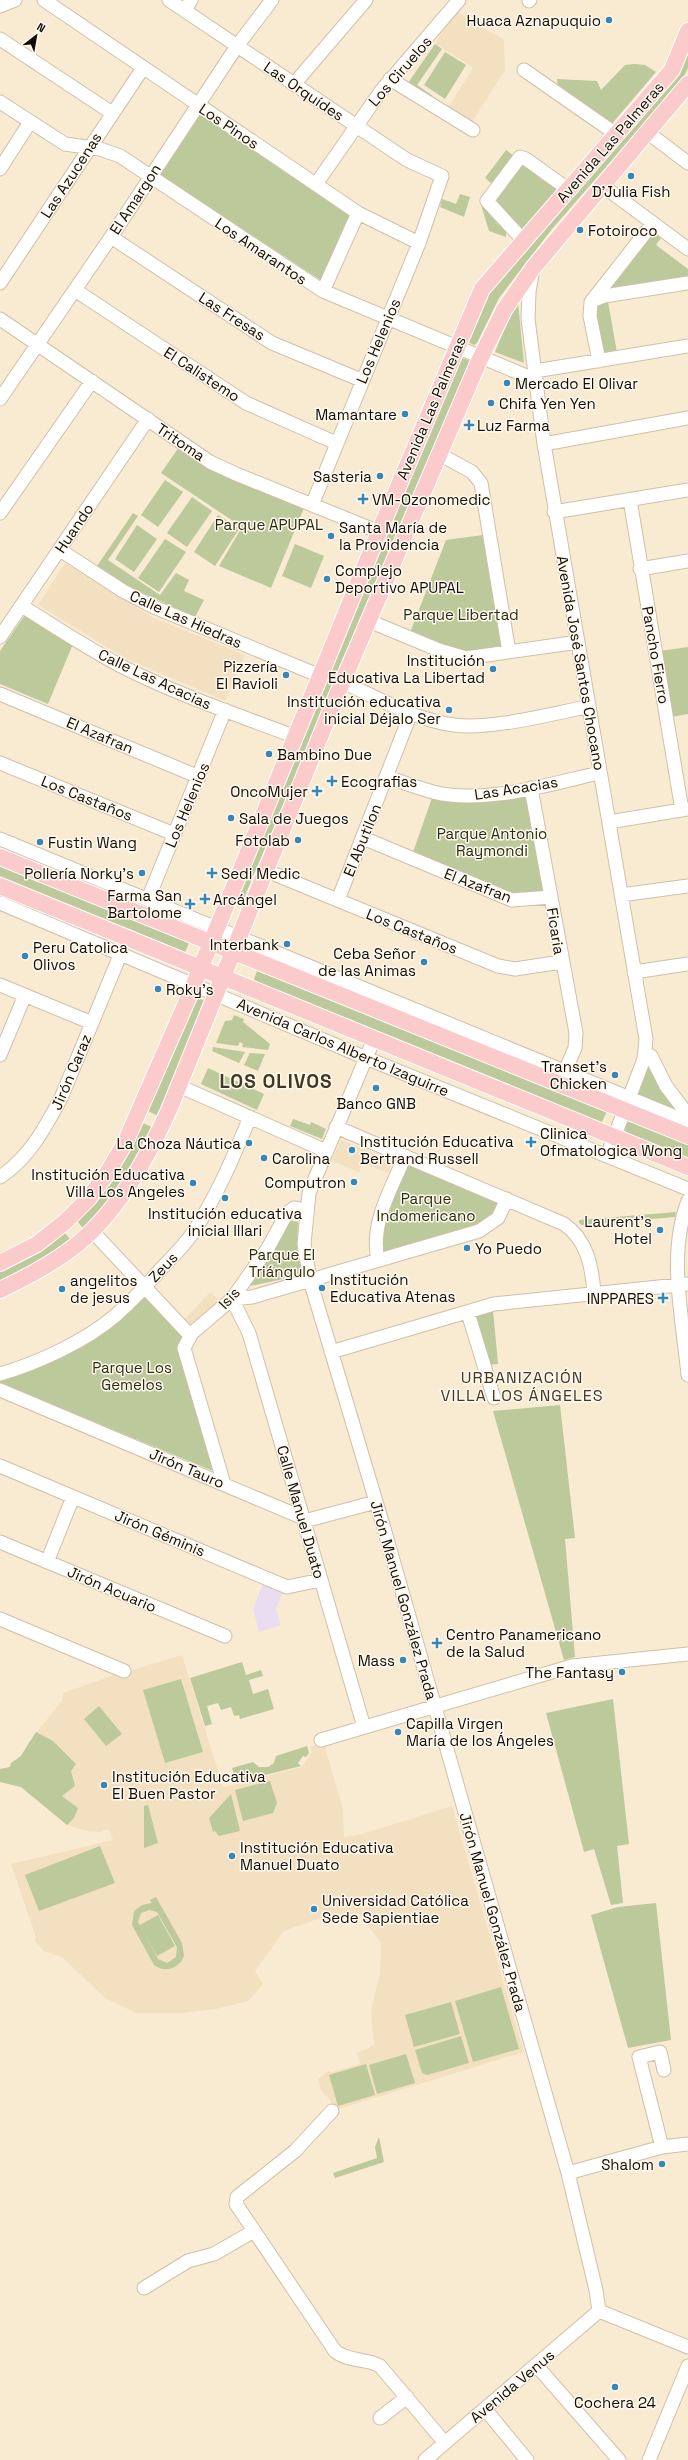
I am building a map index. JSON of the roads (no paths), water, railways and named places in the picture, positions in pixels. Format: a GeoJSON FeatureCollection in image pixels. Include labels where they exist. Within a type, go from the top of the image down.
{"type":"FeatureCollection","features":[{"type":"Feature","properties":{"kind":"main road","name":"Avenida Las Palmeras"},"geometry":{"type":"LineString","coordinates":[[0,1263],[37,1244],[65,1222],[88,1199],[106,1175],[141,1111],[379,532],[482,290],[672,70],[688,32]]}},
{"type":"Feature","properties":{"kind":"main road","name":"Avenida Las Palmeras"},"geometry":{"type":"LineString","coordinates":[[0,1290],[34,1273],[68,1252],[92,1231],[118,1200],[142,1164],[179,1086],[343,682],[441,455],[481,357],[504,310],[533,268],[688,84]]}},
{"type":"Feature","properties":{"kind":"main road"},"geometry":{"type":"LineString","coordinates":[[0,857],[237,944],[627,1103],[688,1136]]}},
{"type":"Feature","properties":{"kind":"main road","name":"Avenida Carlos Alberto Izaguirre"},"geometry":{"type":"LineString","coordinates":[[0,886],[201,967],[688,1168]]}},
{"type":"Feature","properties":{"kind":"street"},"geometry":{"type":"LineString","coordinates":[[0,6],[15,0]]}},
{"type":"Feature","properties":{"kind":"street","name":"Los Pinos"},"geometry":{"type":"LineString","coordinates":[[44,0],[358,213],[419,243]]}},
{"type":"Feature","properties":{"kind":"street","name":"Las Orquídes"},"geometry":{"type":"LineString","coordinates":[[169,0],[188,5],[237,46],[355,126],[407,160],[442,176]]}},
{"type":"Feature","properties":{"kind":"street","name":"El Amargon"},"geometry":{"type":"LineString","coordinates":[[0,400],[111,237],[237,46],[272,0]]}},
{"type":"Feature","properties":{"kind":"street"},"geometry":{"type":"LineString","coordinates":[[294,84],[366,0]]}},
{"type":"Feature","properties":{"kind":"street","name":"Los Ciruelos"},"geometry":{"type":"LineString","coordinates":[[316,184],[355,126],[390,79],[433,33],[459,0]]}},
{"type":"Feature","properties":{"kind":"street"},"geometry":{"type":"LineString","coordinates":[[0,39],[112,113]]}},
{"type":"Feature","properties":{"kind":"street","name":"Las Azucenas"},"geometry":{"type":"LineString","coordinates":[[0,283],[143,68]]}},
{"type":"Feature","properties":{"kind":"street"},"geometry":{"type":"LineString","coordinates":[[524,70],[616,134]]}},
{"type":"Feature","properties":{"kind":"street"},"geometry":{"type":"LineString","coordinates":[[390,79],[473,130]]}},
{"type":"Feature","properties":{"kind":"street","name":"Los Amarantos"},"geometry":{"type":"LineString","coordinates":[[0,102],[65,144],[115,154],[323,291],[481,357],[535,376]]}},
{"type":"Feature","properties":{"kind":"street"},"geometry":{"type":"LineString","coordinates":[[0,168],[30,122]]}},
{"type":"Feature","properties":{"kind":"street"},"geometry":{"type":"LineString","coordinates":[[647,132],[688,163]]}},
{"type":"Feature","properties":{"kind":"street"},"geometry":{"type":"LineString","coordinates":[[524,241],[487,202],[520,157],[526,159],[568,190]]}},
{"type":"Feature","properties":{"kind":"street","name":"Los Helenios"},"geometry":{"type":"LineString","coordinates":[[312,505],[361,380],[419,243],[442,176]]}},
{"type":"Feature","properties":{"kind":"street"},"geometry":{"type":"LineString","coordinates":[[603,186],[688,249]]}},
{"type":"Feature","properties":{"kind":"street"},"geometry":{"type":"LineString","coordinates":[[323,291],[358,213]]}},
{"type":"Feature","properties":{"kind":"street"},"geometry":{"type":"LineString","coordinates":[[599,361],[590,316],[591,302],[653,223]]}},
{"type":"Feature","properties":{"kind":"street","name":"Las Fresas"},"geometry":{"type":"LineString","coordinates":[[111,237],[272,343],[361,380]]}},
{"type":"Feature","properties":{"kind":"street","name":"Avenida José Santos Chocano"},"geometry":{"type":"LineString","coordinates":[[533,268],[529,292],[528,320],[544,444],[554,512],[578,642],[599,773],[646,1039],[644,1057],[606,1156]]}},
{"type":"Feature","properties":{"kind":"street"},"geometry":{"type":"LineString","coordinates":[[591,302],[601,297],[688,283]]}},
{"type":"Feature","properties":{"kind":"street","name":"El Calistemo"},"geometry":{"type":"LineString","coordinates":[[75,290],[246,403],[336,444]]}},
{"type":"Feature","properties":{"kind":"street","name":"Tritoma"},"geometry":{"type":"LineString","coordinates":[[0,319],[210,462],[379,532]]}},
{"type":"Feature","properties":{"kind":"street"},"geometry":{"type":"LineString","coordinates":[[535,376],[599,361],[688,346]]}},
{"type":"Feature","properties":{"kind":"street"},"geometry":{"type":"LineString","coordinates":[[0,513],[92,381]]}},
{"type":"Feature","properties":{"kind":"street"},"geometry":{"type":"LineString","coordinates":[[544,444],[688,418]]}},
{"type":"Feature","properties":{"kind":"street","name":"Huando"},"geometry":{"type":"LineString","coordinates":[[0,637],[148,419]]}},
{"type":"Feature","properties":{"kind":"street"},"geometry":{"type":"LineString","coordinates":[[441,455],[472,472],[481,483],[509,652]]}},
{"type":"Feature","properties":{"kind":"street"},"geometry":{"type":"LineString","coordinates":[[554,512],[688,490]]}},
{"type":"Feature","properties":{"kind":"street","name":"Pancho Fierro"},"geometry":{"type":"LineString","coordinates":[[630,500],[640,569],[685,809]]}},
{"type":"Feature","properties":{"kind":"street","name":"Calle Las Hiedras"},"geometry":{"type":"LineString","coordinates":[[60,550],[106,581],[154,607],[320,676]]}},
{"type":"Feature","properties":{"kind":"street"},"geometry":{"type":"LineString","coordinates":[[640,569],[688,561]]}},
{"type":"Feature","properties":{"kind":"street","name":"Calle Las Acacias"},"geometry":{"type":"LineString","coordinates":[[22,606],[80,643],[124,667],[225,710],[296,737]]}},
{"type":"Feature","properties":{"kind":"street"},"geometry":{"type":"LineString","coordinates":[[370,621],[454,656],[473,658],[578,642]]}},
{"type":"Feature","properties":{"kind":"street"},"geometry":{"type":"LineString","coordinates":[[343,682],[411,713],[443,723],[472,726],[588,707]]}},
{"type":"Feature","properties":{"kind":"street","name":"El Azafran"},"geometry":{"type":"LineString","coordinates":[[0,694],[199,777]]}},
{"type":"Feature","properties":{"kind":"street","name":"Los Helenios"},"geometry":{"type":"LineString","coordinates":[[148,899],[199,777],[225,710]]}},
{"type":"Feature","properties":{"kind":"street","name":"El Abutilon"},"geometry":{"type":"LineString","coordinates":[[338,900],[411,713]]}},
{"type":"Feature","properties":{"kind":"street","name":"Los Castaños"},"geometry":{"type":"LineString","coordinates":[[0,763],[174,834]]}},
{"type":"Feature","properties":{"kind":"street","name":"Las Acacias"},"geometry":{"type":"LineString","coordinates":[[387,777],[434,792],[455,795],[482,795],[531,788],[599,773]]}},
{"type":"Feature","properties":{"kind":"street","name":"Ficaria"},"geometry":{"type":"LineString","coordinates":[[531,788],[561,962],[576,1038],[575,1048],[565,1071]]}},
{"type":"Feature","properties":{"kind":"street"},"geometry":{"type":"LineString","coordinates":[[608,822],[685,809]]}},
{"type":"Feature","properties":{"kind":"street","name":"El Azafran"},"geometry":{"type":"LineString","coordinates":[[363,838],[509,899],[521,901],[551,897]]}},
{"type":"Feature","properties":{"kind":"street"},"geometry":{"type":"LineString","coordinates":[[0,839],[148,899],[214,935]]}},
{"type":"Feature","properties":{"kind":"street","name":"Los Castaños"},"geometry":{"type":"LineString","coordinates":[[266,871],[498,966],[515,968],[561,962]]}},
{"type":"Feature","properties":{"kind":"street"},"geometry":{"type":"LineString","coordinates":[[621,895],[688,886]]}},
{"type":"Feature","properties":{"kind":"street","name":"Avenida Carlos Alberto Izaguirre"},"geometry":{"type":"LineString","coordinates":[[0,903],[366,1058],[688,1189]]}},
{"type":"Feature","properties":{"kind":"street"},"geometry":{"type":"LineString","coordinates":[[237,944],[565,1071],[627,1103],[688,1122]]}},
{"type":"Feature","properties":{"kind":"street","name":"Jirón Caraz"},"geometry":{"type":"LineString","coordinates":[[0,1177],[10,1171],[31,1150],[50,1120],[61,1098],[121,953]]}},
{"type":"Feature","properties":{"kind":"street"},"geometry":{"type":"LineString","coordinates":[[634,972],[688,964]]}},
{"type":"Feature","properties":{"kind":"street"},"geometry":{"type":"LineString","coordinates":[[0,985],[92,1023]]}},
{"type":"Feature","properties":{"kind":"street"},"geometry":{"type":"LineString","coordinates":[[0,1055],[25,995]]}},
{"type":"Feature","properties":{"kind":"street","name":"Jirón Manuel González Prada"},"geometry":{"type":"LineString","coordinates":[[374,1038],[311,1186],[306,1210],[304,1244],[310,1280],[435,1706],[568,2173],[596,2290],[599,2311]]}},
{"type":"Feature","properties":{"kind":"street"},"geometry":{"type":"LineString","coordinates":[[644,1057],[647,1054],[651,1056],[666,1086],[688,1115]]}},
{"type":"Feature","properties":{"kind":"street"},"geometry":{"type":"LineString","coordinates":[[179,1086],[326,1151]]}},
{"type":"Feature","properties":{"kind":"street","name":"Zeus"},"geometry":{"type":"LineString","coordinates":[[0,1374],[34,1362],[73,1343],[114,1316],[145,1286],[182,1247],[202,1218],[219,1188],[250,1117]]}},
{"type":"Feature","properties":{"kind":"street"},"geometry":{"type":"LineString","coordinates":[[336,1128],[564,1224],[576,1234],[590,1259],[594,1293]]}},
{"type":"Feature","properties":{"kind":"street"},"geometry":{"type":"LineString","coordinates":[[378,1260],[375,1238],[377,1222],[405,1156]]}},
{"type":"Feature","properties":{"kind":"street"},"geometry":{"type":"LineString","coordinates":[[232,1299],[252,1297],[485,1228],[498,1218],[507,1199]]}},
{"type":"Feature","properties":{"kind":"street"},"geometry":{"type":"LineString","coordinates":[[688,1201],[681,1218],[678,1237],[684,1284],[688,1375]]}},
{"type":"Feature","properties":{"kind":"street","name":"Isis"},"geometry":{"type":"LineString","coordinates":[[192,1333],[232,1299],[268,1248],[287,1213],[294,1208],[306,1210]]}},
{"type":"Feature","properties":{"kind":"street"},"geometry":{"type":"LineString","coordinates":[[92,1231],[187,1332],[192,1333],[184,1348],[224,1484]]}},
{"type":"Feature","properties":{"kind":"street"},"geometry":{"type":"LineString","coordinates":[[331,1352],[468,1313],[494,1304],[684,1284]]}},
{"type":"Feature","properties":{"kind":"street","name":"Calle Manuel Duato"},"geometry":{"type":"LineString","coordinates":[[232,1299],[249,1333],[364,1727]]}},
{"type":"Feature","properties":{"kind":"street"},"geometry":{"type":"LineString","coordinates":[[468,1313],[494,1398]]}},
{"type":"Feature","properties":{"kind":"street","name":"Jirón Tauro"},"geometry":{"type":"LineString","coordinates":[[0,1390],[304,1519]]}},
{"type":"Feature","properties":{"kind":"street","name":"Jirón Géminis"},"geometry":{"type":"LineString","coordinates":[[0,1466],[287,1587],[321,1580]]}},
{"type":"Feature","properties":{"kind":"street"},"geometry":{"type":"LineString","coordinates":[[47,1562],[73,1497]]}},
{"type":"Feature","properties":{"kind":"street"},"geometry":{"type":"LineString","coordinates":[[304,1519],[312,1520],[376,1502]]}},
{"type":"Feature","properties":{"kind":"street","name":"Jirón Acuario"},"geometry":{"type":"LineString","coordinates":[[0,1542],[225,1636]]}},
{"type":"Feature","properties":{"kind":"street"},"geometry":{"type":"LineString","coordinates":[[0,1619],[124,1671]]}},
{"type":"Feature","properties":{"kind":"street"},"geometry":{"type":"LineString","coordinates":[[321,1740],[572,1666],[688,1654]]}},
{"type":"Feature","properties":{"kind":"street"},"geometry":{"type":"LineString","coordinates":[[662,2147],[639,2057],[660,2052],[664,2070]]}},
{"type":"Feature","properties":{"kind":"street"},"geometry":{"type":"LineString","coordinates":[[332,2111],[295,2150],[237,2197],[236,2204],[335,2351],[346,2357],[377,2364],[446,2443]]}},
{"type":"Feature","properties":{"kind":"street"},"geometry":{"type":"LineString","coordinates":[[568,2173],[662,2147],[688,2144]]}},
{"type":"Feature","properties":{"kind":"street"},"geometry":{"type":"LineString","coordinates":[[144,2288],[188,2261],[214,2254],[254,2231]]}},
{"type":"Feature","properties":{"kind":"street"},"geometry":{"type":"LineString","coordinates":[[599,2311],[688,2347]]}},
{"type":"Feature","properties":{"kind":"street","name":"Avenida Venus"},"geometry":{"type":"LineString","coordinates":[[429,2459],[599,2311]]}},
{"type":"Feature","properties":{"kind":"street"},"geometry":{"type":"LineString","coordinates":[[536,2365],[619,2460]]}},
{"type":"Feature","properties":{"kind":"street"},"geometry":{"type":"LineString","coordinates":[[649,2460],[688,2366]]}},
{"type":"Feature","properties":{"kind":"street"},"geometry":{"type":"LineString","coordinates":[[380,2418],[407,2397]]}},
{"type":"Feature","properties":{"kind":"street"},"geometry":{"type":"LineString","coordinates":[[485,2409],[527,2460]]}},
{"type":"Feature","properties":{"kind":"place","name":"Huaca Aznapuquio"},"geometry":{"type":"Point","coordinates":[609,20]}},
{"type":"Feature","properties":{"kind":"place","name":"D'Julia Fish"},"geometry":{"type":"Point","coordinates":[631,176]}},
{"type":"Feature","properties":{"kind":"place","name":"Fotoiroco"},"geometry":{"type":"Point","coordinates":[580,230]}},
{"type":"Feature","properties":{"kind":"place","name":"Mercado El Olivar"},"geometry":{"type":"Point","coordinates":[507,383]}},
{"type":"Feature","properties":{"kind":"place","name":"Chifa Yen Yen"},"geometry":{"type":"Point","coordinates":[491,403]}},
{"type":"Feature","properties":{"kind":"place","name":"Mamantare"},"geometry":{"type":"Point","coordinates":[405,414]}},
{"type":"Feature","properties":{"kind":"place","name":"Luz Farma"},"geometry":{"type":"Point","coordinates":[469,425]}},
{"type":"Feature","properties":{"kind":"place","name":"Sasteria"},"geometry":{"type":"Point","coordinates":[380,476]}},
{"type":"Feature","properties":{"kind":"place","name":"VM-Ozonomedic"},"geometry":{"type":"Point","coordinates":[363,499]}},
{"type":"Feature","properties":{"kind":"place","name":"Santa María de la Providencia"},"geometry":{"type":"Point","coordinates":[331,536]}},
{"type":"Feature","properties":{"kind":"place","name":"Complejo Deportivo APUPAL"},"geometry":{"type":"Point","coordinates":[327,579]}},
{"type":"Feature","properties":{"kind":"place","name":"Institución Educativa La Libertad"},"geometry":{"type":"Point","coordinates":[493,669]}},
{"type":"Feature","properties":{"kind":"place","name":"Pizzería El Ravioli"},"geometry":{"type":"Point","coordinates":[286,675]}},
{"type":"Feature","properties":{"kind":"place","name":"Institución educativa inicial Déjalo Ser"},"geometry":{"type":"Point","coordinates":[449,710]}},
{"type":"Feature","properties":{"kind":"place","name":"Bambino Due"},"geometry":{"type":"Point","coordinates":[269,754]}},
{"type":"Feature","properties":{"kind":"place","name":"Ecografias"},"geometry":{"type":"Point","coordinates":[332,781]}},
{"type":"Feature","properties":{"kind":"place","name":"OncoMujer"},"geometry":{"type":"Point","coordinates":[317,791]}},
{"type":"Feature","properties":{"kind":"place","name":"Sala de Juegos"},"geometry":{"type":"Point","coordinates":[231,818]}},
{"type":"Feature","properties":{"kind":"place","name":"Fotolab"},"geometry":{"type":"Point","coordinates":[298,840]}},
{"type":"Feature","properties":{"kind":"place","name":"Fustin Wang"},"geometry":{"type":"Point","coordinates":[40,842]}},
{"type":"Feature","properties":{"kind":"place","name":"Pollería Norky's"},"geometry":{"type":"Point","coordinates":[142,873]}},
{"type":"Feature","properties":{"kind":"place","name":"Sedi Medic"},"geometry":{"type":"Point","coordinates":[212,873]}},
{"type":"Feature","properties":{"kind":"place","name":"Arcángel"},"geometry":{"type":"Point","coordinates":[205,899]}},
{"type":"Feature","properties":{"kind":"place","name":"Farma San Bartolome"},"geometry":{"type":"Point","coordinates":[190,904]}},
{"type":"Feature","properties":{"kind":"place","name":"Interbank"},"geometry":{"type":"Point","coordinates":[287,944]}},
{"type":"Feature","properties":{"kind":"place","name":"Peru Catolica Olivos"},"geometry":{"type":"Point","coordinates":[25,956]}},
{"type":"Feature","properties":{"kind":"place","name":"Ceba Señor de las Animas"},"geometry":{"type":"Point","coordinates":[424,962]}},
{"type":"Feature","properties":{"kind":"place","name":"Roky's"},"geometry":{"type":"Point","coordinates":[158,989]}},
{"type":"Feature","properties":{"kind":"place","name":"Transet's Chicken"},"geometry":{"type":"Point","coordinates":[615,1075]}},
{"type":"Feature","properties":{"kind":"place","name":"Banco GNB"},"geometry":{"type":"Point","coordinates":[376,1088]}},
{"type":"Feature","properties":{"kind":"place","name":"Clinica Ofmatologica Wong"},"geometry":{"type":"Point","coordinates":[531,1142]}},
{"type":"Feature","properties":{"kind":"place","name":"La Choza Náutica"},"geometry":{"type":"Point","coordinates":[249,1143]}},
{"type":"Feature","properties":{"kind":"place","name":"Institución Educativa Bertrand Russell"},"geometry":{"type":"Point","coordinates":[352,1150]}},
{"type":"Feature","properties":{"kind":"place","name":"Carolina"},"geometry":{"type":"Point","coordinates":[264,1158]}},
{"type":"Feature","properties":{"kind":"place","name":"Computron"},"geometry":{"type":"Point","coordinates":[354,1182]}},
{"type":"Feature","properties":{"kind":"place","name":"Institución Educativa Villa Los Angeles"},"geometry":{"type":"Point","coordinates":[193,1183]}},
{"type":"Feature","properties":{"kind":"place","name":"Institución educativa inicial Illari"},"geometry":{"type":"Point","coordinates":[225,1198]}},
{"type":"Feature","properties":{"kind":"place","name":"Laurent's Hotel"},"geometry":{"type":"Point","coordinates":[660,1230]}},
{"type":"Feature","properties":{"kind":"place","name":"Yo Puedo"},"geometry":{"type":"Point","coordinates":[467,1248]}},
{"type":"Feature","properties":{"kind":"place","name":"Institución Educativa Atenas"},"geometry":{"type":"Point","coordinates":[322,1288]}},
{"type":"Feature","properties":{"kind":"place","name":"angelitos de jesus"},"geometry":{"type":"Point","coordinates":[62,1289]}},
{"type":"Feature","properties":{"kind":"place","name":"INPPARES"},"geometry":{"type":"Point","coordinates":[663,1298]}},
{"type":"Feature","properties":{"kind":"place","name":"Centro Panamericano de la Salud"},"geometry":{"type":"Point","coordinates":[437,1643]}},
{"type":"Feature","properties":{"kind":"place","name":"Mass"},"geometry":{"type":"Point","coordinates":[403,1660]}},
{"type":"Feature","properties":{"kind":"place","name":"The Fantasy"},"geometry":{"type":"Point","coordinates":[622,1672]}},
{"type":"Feature","properties":{"kind":"place","name":"Capilla Virgen María de los Ángeles"},"geometry":{"type":"Point","coordinates":[398,1732]}},
{"type":"Feature","properties":{"kind":"place","name":"Institución Educativa El Buen Pastor"},"geometry":{"type":"Point","coordinates":[104,1785]}},
{"type":"Feature","properties":{"kind":"place","name":"Institución Educativa Manuel Duato"},"geometry":{"type":"Point","coordinates":[232,1856]}},
{"type":"Feature","properties":{"kind":"place","name":"Universidad Católica Sede Sapientiae"},"geometry":{"type":"Point","coordinates":[314,1909]}},
{"type":"Feature","properties":{"kind":"place","name":"Shalom"},"geometry":{"type":"Point","coordinates":[662,2164]}},
{"type":"Feature","properties":{"kind":"place","name":"Cochera 24"},"geometry":{"type":"Point","coordinates":[615,2387]}},
{"type":"Feature","properties":{"kind":"district","name":"LOS OLIVOS"},"geometry":{"type":"Point","coordinates":[276,1081]}},
{"type":"Feature","properties":{"kind":"district","name":"URBANIZACIÓN VILLA LOS ÁNGELES"},"geometry":{"type":"Point","coordinates":[522,1386]}},
{"type":"Feature","properties":{"kind":"park label","name":"Parque APUPAL"},"geometry":{"type":"Point","coordinates":[269,524]}},
{"type":"Feature","properties":{"kind":"park label","name":"Parque Libertad"},"geometry":{"type":"Point","coordinates":[461,614]}},
{"type":"Feature","properties":{"kind":"park label","name":"Parque Antonio Raymondi"},"geometry":{"type":"Point","coordinates":[492,842]}},
{"type":"Feature","properties":{"kind":"park label","name":"Parque Indomericano"},"geometry":{"type":"Point","coordinates":[426,1206]}},
{"type":"Feature","properties":{"kind":"park label","name":"Parque El Triángulo"},"geometry":{"type":"Point","coordinates":[282,1262]}},
{"type":"Feature","properties":{"kind":"park label","name":"Parque Los Gemelos"},"geometry":{"type":"Point","coordinates":[132,1376]}}]}
